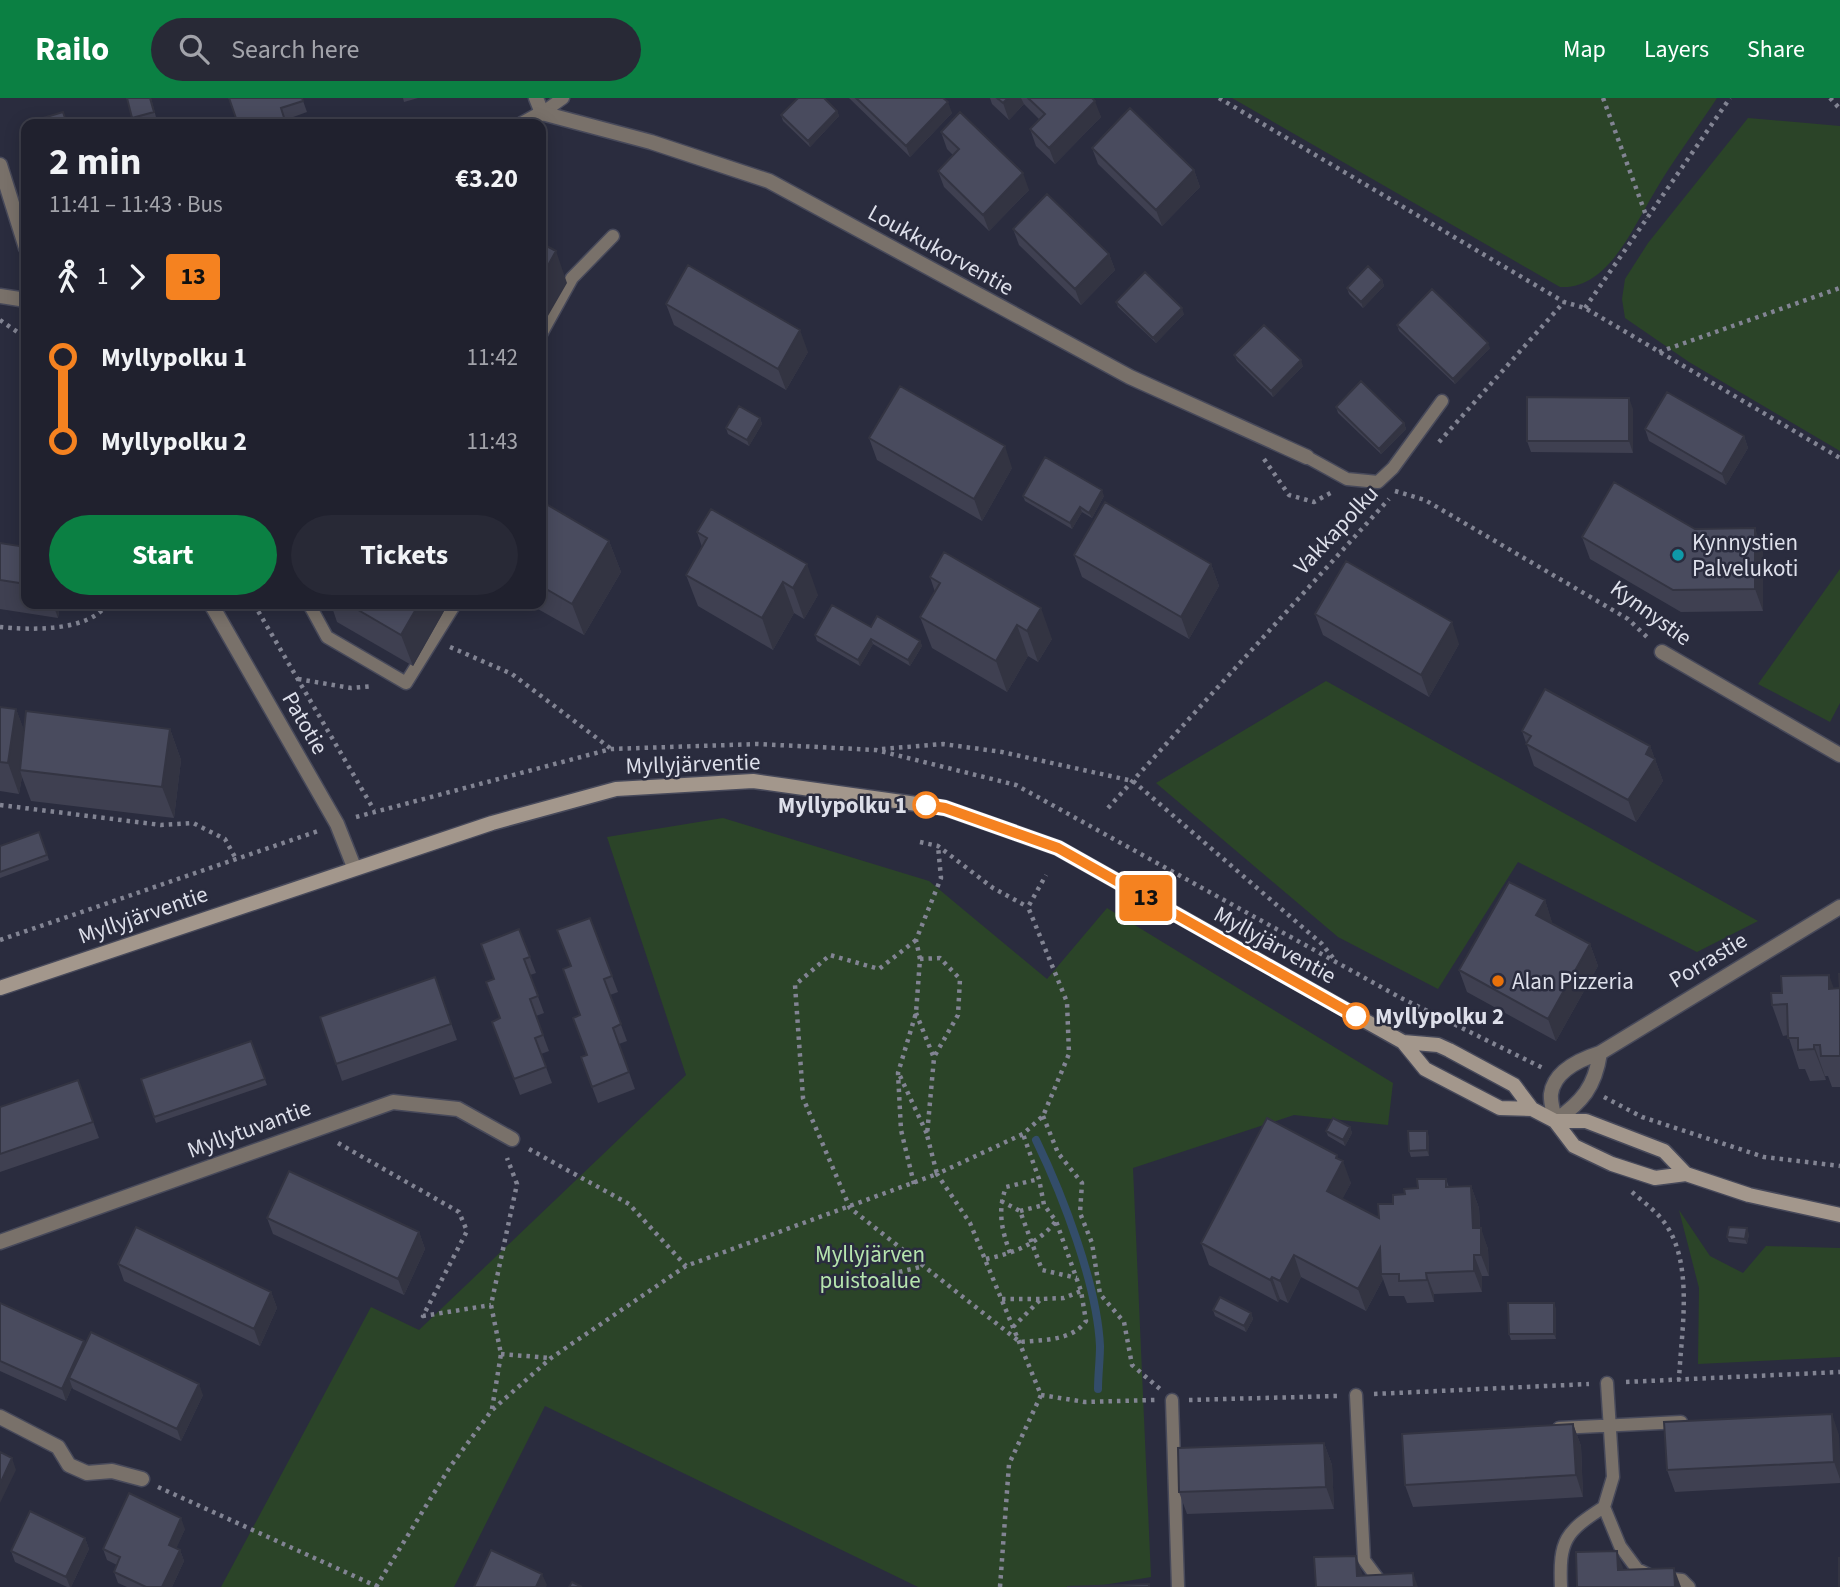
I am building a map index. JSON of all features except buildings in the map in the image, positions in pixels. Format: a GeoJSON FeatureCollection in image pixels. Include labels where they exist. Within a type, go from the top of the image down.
{"type":"FeatureCollection","features":[{"type":"Feature","properties":{"kind":"main road","name":"Myllyjärventie"},"geometry":{"type":"LineString","coordinates":[[0,988],[492,823],[616,789],[752,781],[932,806],[1058,848],[1403,1042],[1424,1069],[1500,1108],[1532,1109],[1555,1121],[1574,1146],[1655,1178],[1686,1174],[1749,1195],[1840,1215]]}},
{"type":"Feature","properties":{"kind":"main road","name":"Myllyjärventie"},"geometry":{"type":"LineString","coordinates":[[1403,1042],[1438,1045],[1514,1084],[1532,1109]]}},
{"type":"Feature","properties":{"kind":"main road","name":"Myllyjärventie"},"geometry":{"type":"LineString","coordinates":[[1555,1121],[1586,1121],[1664,1151],[1686,1174]]}},
{"type":"Feature","properties":{"kind":"street"},"geometry":{"type":"LineString","coordinates":[[531,119],[542,113],[536,98]]}},
{"type":"Feature","properties":{"kind":"street","name":"Loukkukorventie"},"geometry":{"type":"LineString","coordinates":[[542,113],[651,142],[769,181],[1003,311],[1130,377],[1307,457]]}},
{"type":"Feature","properties":{"kind":"street"},"geometry":{"type":"LineString","coordinates":[[0,165],[21,232]]}},
{"type":"Feature","properties":{"kind":"street"},"geometry":{"type":"LineString","coordinates":[[0,296],[21,299]]}},
{"type":"Feature","properties":{"kind":"street","name":"Patotie"},"geometry":{"type":"LineString","coordinates":[[214,609],[337,824],[355,867]]}},
{"type":"Feature","properties":{"kind":"street","name":"Kynnystie"},"geometry":{"type":"LineString","coordinates":[[1662,652],[1840,755]]}},
{"type":"Feature","properties":{"kind":"street","name":"Porrastie"},"geometry":{"type":"LineString","coordinates":[[1559,1077],[1579,1059],[1600,1053],[1840,907]]}},
{"type":"Feature","properties":{"kind":"street"},"geometry":{"type":"LineString","coordinates":[[1559,1077],[1551,1093],[1555,1121],[1579,1105],[1597,1072],[1600,1053]]}},
{"type":"Feature","properties":{"kind":"street","name":"Myllytuvantie"},"geometry":{"type":"LineString","coordinates":[[0,1242],[393,1102],[458,1109],[512,1139]]}},
{"type":"Feature","properties":{"kind":"street"},"geometry":{"type":"LineString","coordinates":[[0,1417],[58,1447],[69,1465],[87,1473],[113,1471],[142,1479]]}},
{"type":"Feature","properties":{"kind":"lane"},"geometry":{"type":"LineString","coordinates":[[542,113],[563,98]]}},
{"type":"Feature","properties":{"kind":"lane"},"geometry":{"type":"LineString","coordinates":[[546,325],[572,278],[613,236]]}},
{"type":"Feature","properties":{"kind":"lane"},"geometry":{"type":"LineString","coordinates":[[1307,457],[1348,479],[1378,482],[1393,468],[1442,401]]}},
{"type":"Feature","properties":{"kind":"lane"},"geometry":{"type":"LineString","coordinates":[[312,609],[327,637],[406,683],[452,609]]}},
{"type":"Feature","properties":{"kind":"lane"},"geometry":{"type":"LineString","coordinates":[[1607,1383],[1613,1477],[1604,1507],[1620,1546],[1637,1569],[1653,1577],[1682,1580],[1689,1587]]}},
{"type":"Feature","properties":{"kind":"lane"},"geometry":{"type":"LineString","coordinates":[[1356,1395],[1364,1560],[1384,1587]]}},
{"type":"Feature","properties":{"kind":"lane"},"geometry":{"type":"LineString","coordinates":[[1172,1400],[1178,1587]]}},
{"type":"Feature","properties":{"kind":"lane"},"geometry":{"type":"LineString","coordinates":[[1541,1429],[1702,1422]]}},
{"type":"Feature","properties":{"kind":"lane"},"geometry":{"type":"LineString","coordinates":[[1561,1587],[1562,1545],[1574,1527],[1604,1507]]}},
{"type":"Feature","properties":{"kind":"path"},"geometry":{"type":"LineString","coordinates":[[1219,98],[1564,302],[1585,308],[1840,458]]}},
{"type":"Feature","properties":{"kind":"path"},"geometry":{"type":"LineString","coordinates":[[1603,98],[1647,218]]}},
{"type":"Feature","properties":{"kind":"path"},"geometry":{"type":"LineString","coordinates":[[1585,308],[1730,98]]}},
{"type":"Feature","properties":{"kind":"path"},"geometry":{"type":"LineString","coordinates":[[1830,98],[1840,109]]}},
{"type":"Feature","properties":{"kind":"path"},"geometry":{"type":"LineString","coordinates":[[1659,352],[1840,288]]}},
{"type":"Feature","properties":{"kind":"path"},"geometry":{"type":"LineString","coordinates":[[1432,450],[1564,302]]}},
{"type":"Feature","properties":{"kind":"path"},"geometry":{"type":"LineString","coordinates":[[0,320],[21,335]]}},
{"type":"Feature","properties":{"kind":"path","name":"Vakkapolku"},"geometry":{"type":"LineString","coordinates":[[1108,808],[1334,556],[1405,481]]}},
{"type":"Feature","properties":{"kind":"path","name":"Kynnystie"},"geometry":{"type":"LineString","coordinates":[[1396,492],[1425,500],[1628,619],[1662,652]]}},
{"type":"Feature","properties":{"kind":"path"},"geometry":{"type":"LineString","coordinates":[[0,627],[30,630],[62,628],[104,609]]}},
{"type":"Feature","properties":{"kind":"path"},"geometry":{"type":"LineString","coordinates":[[257,609],[374,810]]}},
{"type":"Feature","properties":{"kind":"path"},"geometry":{"type":"LineString","coordinates":[[433,639],[512,674],[611,748]]}},
{"type":"Feature","properties":{"kind":"path"},"geometry":{"type":"LineString","coordinates":[[298,679],[351,688],[406,683]]}},
{"type":"Feature","properties":{"kind":"path"},"geometry":{"type":"LineString","coordinates":[[0,940],[374,810],[611,748],[758,744],[876,750],[943,744],[1002,752],[1133,781],[1322,944],[1336,962]]}},
{"type":"Feature","properties":{"kind":"path"},"geometry":{"type":"LineString","coordinates":[[876,750],[1016,785],[1336,962],[1559,1077]]}},
{"type":"Feature","properties":{"kind":"path"},"geometry":{"type":"LineString","coordinates":[[0,805],[162,825],[193,823],[225,839],[236,859]]}},
{"type":"Feature","properties":{"kind":"path"},"geometry":{"type":"LineString","coordinates":[[142,1479],[377,1587],[450,1467],[492,1410],[551,1358],[687,1266],[914,1184],[1023,1134],[1043,1116],[1069,1054],[1067,1002],[1028,908],[993,888],[938,846],[920,842]]}},
{"type":"Feature","properties":{"kind":"path"},"geometry":{"type":"LineString","coordinates":[[938,846],[941,878],[916,940],[878,969],[830,955],[795,985],[803,1098],[850,1208],[921,1267],[1020,1342],[1049,1340],[1080,1331],[1086,1321],[1077,1278],[1056,1221],[1044,1205],[1039,1180],[1023,1134]]}},
{"type":"Feature","properties":{"kind":"path"},"geometry":{"type":"LineString","coordinates":[[1028,908],[1046,875]]}},
{"type":"Feature","properties":{"kind":"path"},"geometry":{"type":"LineString","coordinates":[[914,1184],[901,1130],[898,1073],[916,1013],[920,959],[916,940]]}},
{"type":"Feature","properties":{"kind":"path"},"geometry":{"type":"LineString","coordinates":[[920,959],[940,958],[960,979],[958,1015],[934,1058],[927,1135]]}},
{"type":"Feature","properties":{"kind":"path"},"geometry":{"type":"LineString","coordinates":[[916,1013],[934,1058]]}},
{"type":"Feature","properties":{"kind":"path"},"geometry":{"type":"LineString","coordinates":[[898,1073],[927,1135],[937,1174],[970,1223],[1041,1395],[1009,1464],[1000,1587]]}},
{"type":"Feature","properties":{"kind":"path"},"geometry":{"type":"LineString","coordinates":[[1587,1091],[1616,1102],[1642,1117],[1764,1157],[1840,1166]]}},
{"type":"Feature","properties":{"kind":"path"},"geometry":{"type":"LineString","coordinates":[[1043,1116],[1058,1153],[1082,1183],[1080,1213],[1092,1243],[1100,1294],[1125,1322],[1132,1365],[1172,1400]]}},
{"type":"Feature","properties":{"kind":"path"},"geometry":{"type":"LineString","coordinates":[[1633,1141],[1642,1117]]}},
{"type":"Feature","properties":{"kind":"path"},"geometry":{"type":"LineString","coordinates":[[314,1130],[459,1212],[467,1231],[423,1316],[491,1306]]}},
{"type":"Feature","properties":{"kind":"path"},"geometry":{"type":"LineString","coordinates":[[492,1410],[500,1354],[491,1306],[517,1184],[495,1130]]}},
{"type":"Feature","properties":{"kind":"path"},"geometry":{"type":"LineString","coordinates":[[512,1139],[629,1204],[687,1266]]}},
{"type":"Feature","properties":{"kind":"path"},"geometry":{"type":"LineString","coordinates":[[1624,1168],[1620,1182],[1661,1218],[1678,1247],[1682,1290],[1679,1380],[1840,1372]]}},
{"type":"Feature","properties":{"kind":"path"},"geometry":{"type":"LineString","coordinates":[[1010,1254],[1000,1224],[1001,1201],[1006,1187],[1039,1180]]}},
{"type":"Feature","properties":{"kind":"path"},"geometry":{"type":"LineString","coordinates":[[1001,1201],[1020,1211],[1044,1205]]}},
{"type":"Feature","properties":{"kind":"path"},"geometry":{"type":"LineString","coordinates":[[1020,1211],[1029,1243],[1042,1270],[1077,1278]]}},
{"type":"Feature","properties":{"kind":"path"},"geometry":{"type":"LineString","coordinates":[[986,1259],[1010,1254],[1042,1238],[1056,1221]]}},
{"type":"Feature","properties":{"kind":"path"},"geometry":{"type":"LineString","coordinates":[[866,1280],[921,1267]]}},
{"type":"Feature","properties":{"kind":"path"},"geometry":{"type":"LineString","coordinates":[[1002,1299],[1064,1298],[1081,1291]]}},
{"type":"Feature","properties":{"kind":"path"},"geometry":{"type":"LineString","coordinates":[[1013,1326],[1041,1298]]}},
{"type":"Feature","properties":{"kind":"path"},"geometry":{"type":"LineString","coordinates":[[500,1354],[551,1358]]}},
{"type":"Feature","properties":{"kind":"green space"},"geometry":{"type":"Polygon","coordinates":[[[1232,98],[1717,98],[1617,254],[1592,278],[1577,285],[1560,287],[1232,98]]]}},
{"type":"Feature","properties":{"kind":"green space"},"geometry":{"type":"Polygon","coordinates":[[[1748,118],[1840,126],[1840,451],[1689,362],[1625,318],[1622,299],[1625,279],[1648,243],[1748,118]]]}},
{"type":"Feature","properties":{"kind":"green space"},"geometry":{"type":"Polygon","coordinates":[[[1840,569],[1840,703],[1830,722],[1758,684],[1840,569]]]}},
{"type":"Feature","properties":{"kind":"green space"},"geometry":{"type":"Polygon","coordinates":[[[1326,681],[1758,921],[1697,952],[1518,862],[1438,989],[1338,937],[1156,783],[1326,681]]]}},
{"type":"Feature","properties":{"kind":"green space","name":"Myllyjärven puistoalue"},"geometry":{"type":"Polygon","coordinates":[[[723,818],[929,881],[1047,979],[1107,908],[1393,1083],[1388,1125],[1294,1115],[1133,1168],[1151,1577],[1092,1587],[918,1587],[545,1406],[454,1587],[221,1587],[371,1307],[419,1330],[686,1075],[607,837],[723,818]]]}},
{"type":"Feature","properties":{"kind":"green space"},"geometry":{"type":"Polygon","coordinates":[[[1679,1210],[1710,1256],[1743,1273],[1766,1246],[1840,1248],[1840,1357],[1698,1364],[1699,1288],[1679,1210]]]}},
{"type":"Feature","properties":{"kind":"waterway"},"geometry":{"type":"LineString","coordinates":[[1036,1140],[1067,1213],[1093,1296],[1100,1346],[1098,1389]]}},
{"type":"Feature","properties":{"kind":"bus line","name":"13"},"geometry":{"type":"LineString","coordinates":[[926,805],[945,808],[1058,848],[1356,1016]]}},
{"type":"Feature","properties":{"kind":"place","name":"Kynnystien Palvelukoti"},"geometry":{"type":"Point","coordinates":[1678,555]}},
{"type":"Feature","properties":{"kind":"place","name":"Myllypolku 1"},"geometry":{"type":"Point","coordinates":[926,805]}},
{"type":"Feature","properties":{"kind":"place","name":"Alan Pizzeria"},"geometry":{"type":"Point","coordinates":[1498,981]}},
{"type":"Feature","properties":{"kind":"place","name":"Myllypolku 2"},"geometry":{"type":"Point","coordinates":[1356,1016]}}]}
